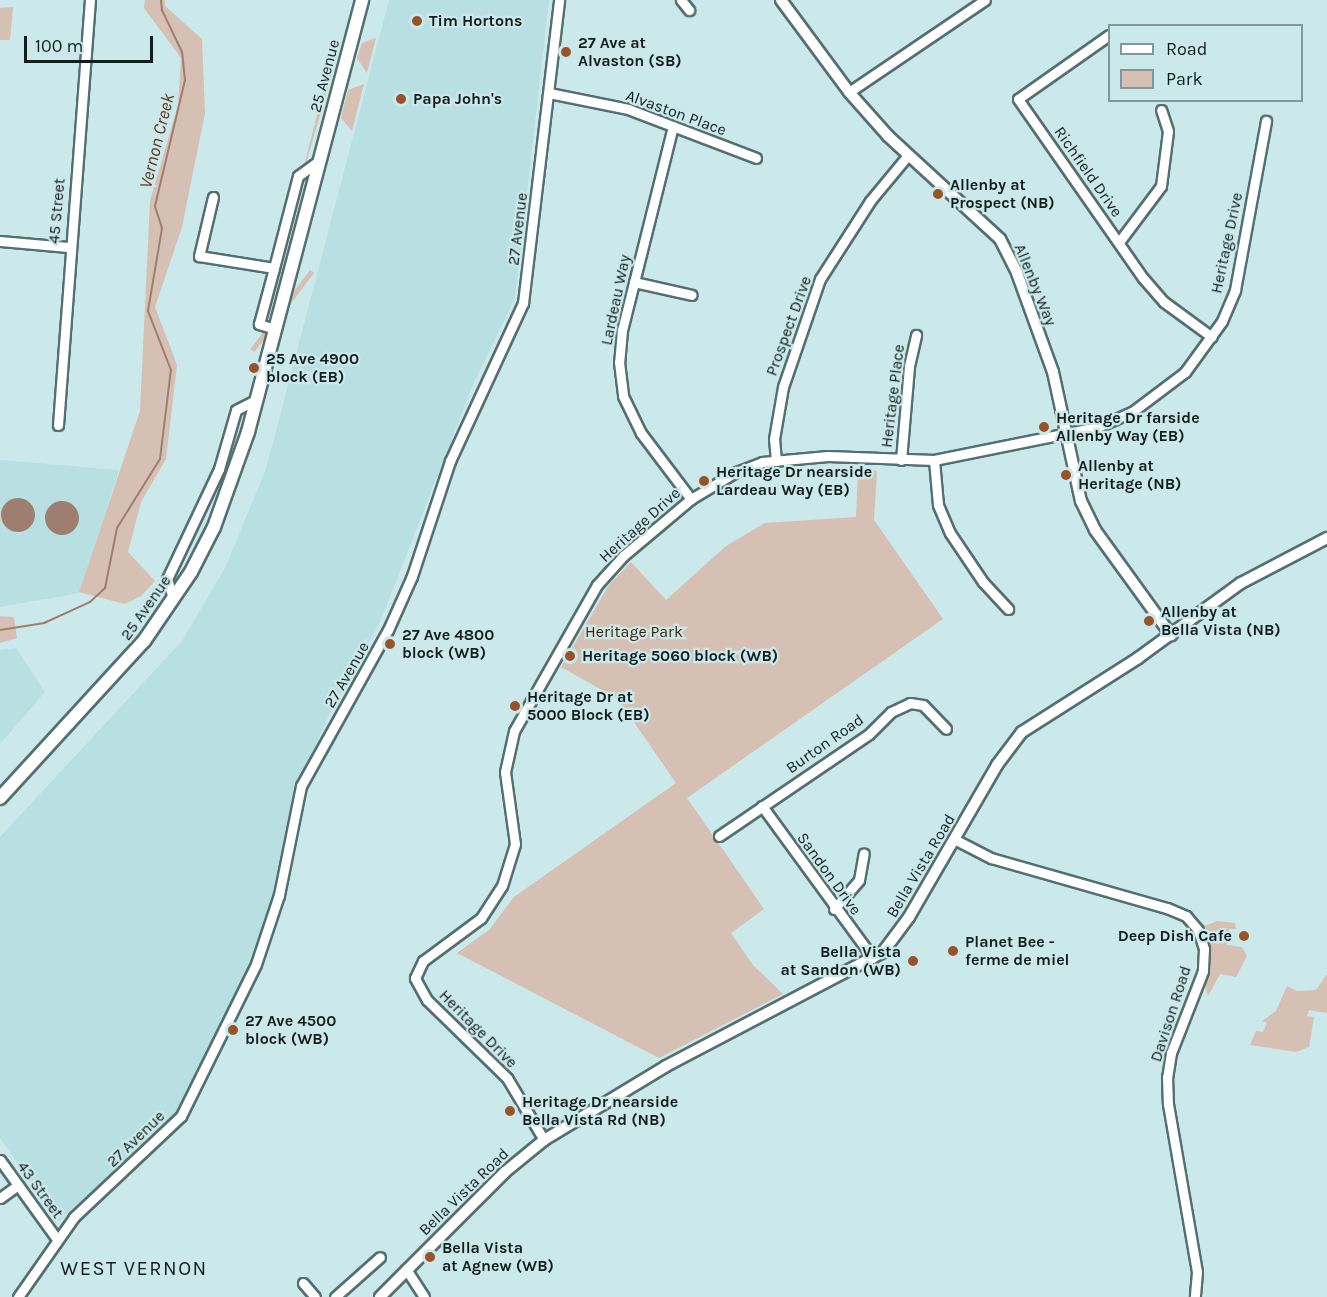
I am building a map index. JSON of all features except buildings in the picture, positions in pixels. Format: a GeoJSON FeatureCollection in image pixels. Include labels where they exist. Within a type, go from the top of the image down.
{"type":"FeatureCollection","features":[{"type":"Feature","properties":{"kind":"main road","name":"25 Avenue"},"geometry":{"type":"LineString","coordinates":[[0,798],[133,655],[176,597],[224,504],[256,400],[362,0]]}},
{"type":"Feature","properties":{"kind":"street","name":"45 Street"},"geometry":{"type":"LineString","coordinates":[[58,425],[69,247],[90,0]]}},
{"type":"Feature","properties":{"kind":"street","name":"27 Avenue"},"geometry":{"type":"LineString","coordinates":[[18,1297],[56,1238],[181,1116],[256,964],[279,895],[301,786],[388,630],[412,576],[450,461],[523,303],[559,0]]}},
{"type":"Feature","properties":{"kind":"street"},"geometry":{"type":"LineString","coordinates":[[681,0],[689,10]]}},
{"type":"Feature","properties":{"kind":"street","name":"Allenby Way"},"geometry":{"type":"LineString","coordinates":[[781,0],[849,92],[908,154],[1000,239],[1017,273],[1053,372],[1081,501],[1095,530],[1171,635]]}},
{"type":"Feature","properties":{"kind":"street"},"geometry":{"type":"LineString","coordinates":[[849,92],[985,0]]}},
{"type":"Feature","properties":{"kind":"street","name":"Richfield Drive"},"geometry":{"type":"LineString","coordinates":[[1108,35],[1018,99],[1164,302],[1212,337]]}},
{"type":"Feature","properties":{"kind":"street","name":"Alvaston Place"},"geometry":{"type":"LineString","coordinates":[[549,93],[628,109],[756,158]]}},
{"type":"Feature","properties":{"kind":"street"},"geometry":{"type":"LineString","coordinates":[[1119,242],[1161,186],[1168,131],[1161,110]]}},
{"type":"Feature","properties":{"kind":"street","name":"Heritage Drive"},"geometry":{"type":"LineString","coordinates":[[544,1140],[497,1066],[422,994],[416,971],[423,961],[481,918],[502,886],[515,844],[505,771],[514,730],[597,585],[623,556],[691,499],[734,473],[776,461],[828,456],[933,460],[1098,427],[1132,412],[1185,372],[1212,337],[1235,290],[1266,121]]}},
{"type":"Feature","properties":{"kind":"street","name":"Lardeau Way"},"geometry":{"type":"LineString","coordinates":[[673,126],[634,282],[620,354],[623,396],[641,433],[691,499]]}},
{"type":"Feature","properties":{"kind":"street","name":"Prospect Drive"},"geometry":{"type":"LineString","coordinates":[[776,461],[774,439],[783,387],[820,279],[870,201],[908,154]]}},
{"type":"Feature","properties":{"kind":"street"},"geometry":{"type":"LineString","coordinates":[[275,329],[259,324],[298,176],[320,161]]}},
{"type":"Feature","properties":{"kind":"street"},"geometry":{"type":"LineString","coordinates":[[213,197],[199,256],[274,268]]}},
{"type":"Feature","properties":{"kind":"street"},"geometry":{"type":"LineString","coordinates":[[0,242],[69,247]]}},
{"type":"Feature","properties":{"kind":"street"},"geometry":{"type":"LineString","coordinates":[[634,282],[692,295]]}},
{"type":"Feature","properties":{"kind":"street","name":"Heritage Place"},"geometry":{"type":"LineString","coordinates":[[901,460],[909,366],[916,335]]}},
{"type":"Feature","properties":{"kind":"street","name":"25 Avenue"},"geometry":{"type":"LineString","coordinates":[[172,595],[166,579],[219,470],[236,410],[256,400]]}},
{"type":"Feature","properties":{"kind":"street"},"geometry":{"type":"LineString","coordinates":[[933,460],[938,505],[950,533],[983,582],[1008,609]]}},
{"type":"Feature","properties":{"kind":"street","name":"Bella Vista Road"},"geometry":{"type":"LineString","coordinates":[[380,1297],[505,1172],[544,1140],[675,1060],[873,958],[895,939],[997,765],[1022,732],[1171,635],[1240,583],[1327,538]]}},
{"type":"Feature","properties":{"kind":"street","name":"Burton Road"},"geometry":{"type":"LineString","coordinates":[[719,836],[869,734],[891,712],[910,703],[923,705],[946,729]]}},
{"type":"Feature","properties":{"kind":"street","name":"Sandon Drive"},"geometry":{"type":"LineString","coordinates":[[762,806],[834,909],[873,958]]}},
{"type":"Feature","properties":{"kind":"street","name":"Davison Road"},"geometry":{"type":"LineString","coordinates":[[954,839],[991,858],[1167,908],[1186,916],[1198,930],[1204,949],[1203,971],[1171,1053],[1167,1077],[1168,1104],[1197,1272],[1195,1297]]}},
{"type":"Feature","properties":{"kind":"street"},"geometry":{"type":"LineString","coordinates":[[834,909],[858,880],[864,853]]}},
{"type":"Feature","properties":{"kind":"street","name":"43 Street"},"geometry":{"type":"LineString","coordinates":[[0,1160],[56,1238]]}},
{"type":"Feature","properties":{"kind":"street"},"geometry":{"type":"LineString","coordinates":[[0,1198],[18,1185]]}},
{"type":"Feature","properties":{"kind":"street"},"geometry":{"type":"LineString","coordinates":[[335,1297],[380,1257]]}},
{"type":"Feature","properties":{"kind":"street"},"geometry":{"type":"LineString","coordinates":[[406,1269],[424,1297]]}},
{"type":"Feature","properties":{"kind":"street"},"geometry":{"type":"LineString","coordinates":[[303,1283],[315,1297]]}},
{"type":"Feature","properties":{"kind":"shaded area"},"geometry":{"type":"Polygon","coordinates":[[[389,0],[549,0],[515,298],[473,385],[380,622],[328,717],[295,792],[275,897],[254,964],[177,1114],[59,1221],[0,1138],[0,837],[182,641],[225,568],[266,469],[389,0]]]}},
{"type":"Feature","properties":{"kind":"shaded area"},"geometry":{"type":"Polygon","coordinates":[[[0,460],[119,470],[79,593],[0,607],[0,460]]]}},
{"type":"Feature","properties":{"kind":"shaded area"},"geometry":{"type":"Polygon","coordinates":[[[18,498],[30,503],[35,515],[30,527],[18,532],[6,527],[1,515],[6,503],[18,498]]]}},
{"type":"Feature","properties":{"kind":"shaded area"},"geometry":{"type":"Polygon","coordinates":[[[62,501],[74,506],[79,518],[74,530],[62,535],[50,530],[45,518],[50,506],[62,501]]]}},
{"type":"Feature","properties":{"kind":"shaded area"},"geometry":{"type":"Polygon","coordinates":[[[16,648],[45,692],[0,744],[0,650],[16,648]]]}},
{"type":"Feature","properties":{"kind":"green space"},"geometry":{"type":"Polygon","coordinates":[[[145,0],[165,0],[165,6],[202,39],[205,113],[182,227],[155,307],[177,365],[166,459],[141,502],[128,552],[155,581],[141,596],[125,604],[79,592],[140,411],[150,201],[178,105],[181,58],[144,8],[145,0]]]}},
{"type":"Feature","properties":{"kind":"green space"},"geometry":{"type":"Polygon","coordinates":[[[13,7],[10,40],[0,40],[0,8],[13,7]]]}},
{"type":"Feature","properties":{"kind":"green space"},"geometry":{"type":"Polygon","coordinates":[[[376,38],[367,73],[357,58],[362,43],[376,38]]]}},
{"type":"Feature","properties":{"kind":"green space"},"geometry":{"type":"Polygon","coordinates":[[[333,52],[338,54],[306,163],[305,162],[333,52]]]}},
{"type":"Feature","properties":{"kind":"green space"},"geometry":{"type":"Polygon","coordinates":[[[364,84],[352,131],[341,118],[348,90],[364,84]]]}},
{"type":"Feature","properties":{"kind":"green space"},"geometry":{"type":"Polygon","coordinates":[[[310,270],[314,273],[254,352],[250,349],[310,270]]]}},
{"type":"Feature","properties":{"kind":"green space","name":"Heritage Park"},"geometry":{"type":"Polygon","coordinates":[[[858,470],[877,471],[874,520],[943,619],[687,798],[764,909],[731,933],[753,965],[783,994],[659,1058],[457,953],[489,930],[514,897],[676,783],[618,699],[561,667],[609,585],[631,562],[666,600],[726,546],[765,523],[856,517],[858,470]]]}},
{"type":"Feature","properties":{"kind":"green space"},"geometry":{"type":"Polygon","coordinates":[[[0,616],[14,617],[17,638],[0,643],[0,616]]]}},
{"type":"Feature","properties":{"kind":"green space"},"geometry":{"type":"Polygon","coordinates":[[[1217,921],[1235,923],[1236,929],[1229,929],[1227,945],[1242,947],[1247,956],[1236,977],[1220,974],[1208,996],[1205,985],[1210,971],[1210,940],[1205,926],[1217,921]]]}},
{"type":"Feature","properties":{"kind":"green space"},"geometry":{"type":"Polygon","coordinates":[[[1327,974],[1327,1013],[1309,1010],[1307,1016],[1314,1017],[1309,1047],[1296,1052],[1250,1045],[1256,1031],[1263,1032],[1267,1023],[1262,1021],[1276,1011],[1287,986],[1297,991],[1316,990],[1327,974]]]}},
{"type":"Feature","properties":{"kind":"waterway","name":"Vernon Creek"},"geometry":{"type":"LineString","coordinates":[[0,630],[44,623],[90,602],[105,588],[117,528],[160,459],[171,370],[148,311],[162,228],[155,206],[185,80],[182,52],[162,10],[161,0]]}},
{"type":"Feature","properties":{"kind":"place","name":"Tim Hortons"},"geometry":{"type":"Point","coordinates":[417,21]}},
{"type":"Feature","properties":{"kind":"place","name":"27 Ave at Alvaston (SB)"},"geometry":{"type":"Point","coordinates":[566,52]}},
{"type":"Feature","properties":{"kind":"place","name":"Papa John's"},"geometry":{"type":"Point","coordinates":[401,99]}},
{"type":"Feature","properties":{"kind":"place","name":"Allenby at Prospect (NB)"},"geometry":{"type":"Point","coordinates":[938,194]}},
{"type":"Feature","properties":{"kind":"place","name":"25 Ave 4900 block (EB)"},"geometry":{"type":"Point","coordinates":[254,368]}},
{"type":"Feature","properties":{"kind":"place","name":"Heritage Dr farside Allenby Way (EB)"},"geometry":{"type":"Point","coordinates":[1044,427]}},
{"type":"Feature","properties":{"kind":"place","name":"Allenby at Heritage (NB)"},"geometry":{"type":"Point","coordinates":[1066,475]}},
{"type":"Feature","properties":{"kind":"place","name":"Heritage Dr nearside Lardeau Way (EB)"},"geometry":{"type":"Point","coordinates":[704,481]}},
{"type":"Feature","properties":{"kind":"place","name":"Allenby at Bella Vista (NB)"},"geometry":{"type":"Point","coordinates":[1149,621]}},
{"type":"Feature","properties":{"kind":"place","name":"27 Ave 4800 block (WB)"},"geometry":{"type":"Point","coordinates":[390,644]}},
{"type":"Feature","properties":{"kind":"place","name":"Heritage 5060 block (WB)"},"geometry":{"type":"Point","coordinates":[570,656]}},
{"type":"Feature","properties":{"kind":"place","name":"Heritage Dr at 5000 Block (EB)"},"geometry":{"type":"Point","coordinates":[515,706]}},
{"type":"Feature","properties":{"kind":"place","name":"Deep Dish Cafe"},"geometry":{"type":"Point","coordinates":[1244,936]}},
{"type":"Feature","properties":{"kind":"place","name":"Planet Bee - ferme de miel"},"geometry":{"type":"Point","coordinates":[953,951]}},
{"type":"Feature","properties":{"kind":"place","name":"Bella Vista at Sandon (WB)"},"geometry":{"type":"Point","coordinates":[913,961]}},
{"type":"Feature","properties":{"kind":"place","name":"27 Ave 4500 block (WB)"},"geometry":{"type":"Point","coordinates":[233,1030]}},
{"type":"Feature","properties":{"kind":"place","name":"Heritage Dr nearside Bella Vista Rd (NB)"},"geometry":{"type":"Point","coordinates":[510,1111]}},
{"type":"Feature","properties":{"kind":"place","name":"Bella Vista at Agnew (WB)"},"geometry":{"type":"Point","coordinates":[430,1257]}},
{"type":"Feature","properties":{"kind":"district","name":"WEST VERNON"},"geometry":{"type":"Point","coordinates":[134,1268]}}]}
